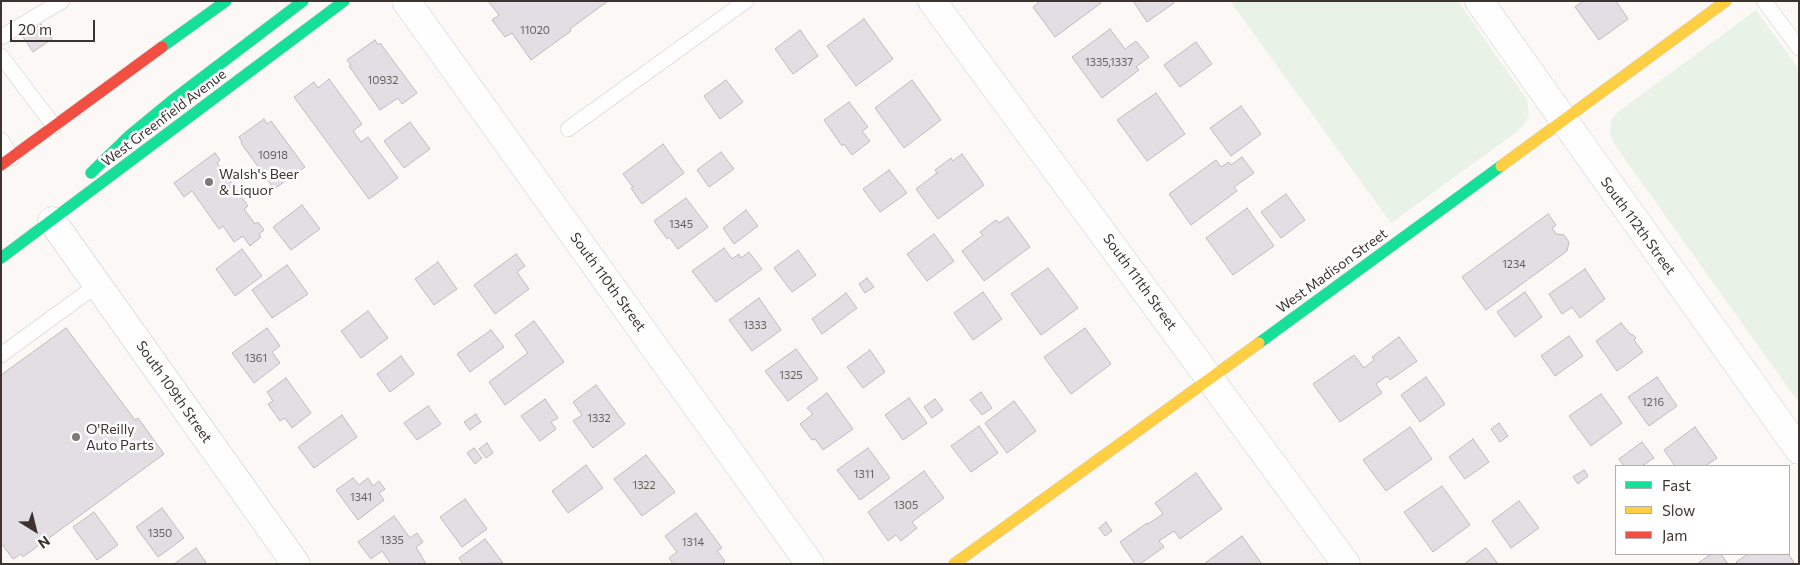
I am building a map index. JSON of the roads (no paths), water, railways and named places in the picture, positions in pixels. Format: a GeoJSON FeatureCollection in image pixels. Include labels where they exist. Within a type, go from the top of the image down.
{"type":"FeatureCollection","features":[{"type":"Feature","properties":{"kind":"main road"},"geometry":{"type":"LineString","coordinates":[[52,220],[82,182],[129,136],[174,99],[303,1]]}},
{"type":"Feature","properties":{"kind":"main road","name":"West Greenfield Avenue"},"geometry":{"type":"LineString","coordinates":[[1,258],[344,1]]}},
{"type":"Feature","properties":{"kind":"main road","name":"West Madison Street"},"geometry":{"type":"LineString","coordinates":[[954,564],[1726,1]]}},
{"type":"Feature","properties":{"kind":"main road"},"geometry":{"type":"LineString","coordinates":[[6,161],[217,4]]}},
{"type":"Feature","properties":{"kind":"street","name":"South 110th Street"},"geometry":{"type":"LineString","coordinates":[[406,1],[810,564]]}},
{"type":"Feature","properties":{"kind":"street","name":"South 111th Street"},"geometry":{"type":"LineString","coordinates":[[932,1],[1346,564]]}},
{"type":"Feature","properties":{"kind":"street","name":"South 112th Street"},"geometry":{"type":"LineString","coordinates":[[1479,1],[1799,450]]}},
{"type":"Feature","properties":{"kind":"street","name":"South 109th Street"},"geometry":{"type":"LineString","coordinates":[[52,220],[296,564]]}},
{"type":"Feature","properties":{"kind":"lane"},"geometry":{"type":"LineString","coordinates":[[1,37],[62,1]]}},
{"type":"Feature","properties":{"kind":"lane"},"geometry":{"type":"LineString","coordinates":[[568,130],[746,1]]}},
{"type":"Feature","properties":{"kind":"lane"},"geometry":{"type":"LineString","coordinates":[[1764,1],[1799,48]]}},
{"type":"Feature","properties":{"kind":"lane"},"geometry":{"type":"LineString","coordinates":[[1,56],[54,126]]}},
{"type":"Feature","properties":{"kind":"lane"},"geometry":{"type":"LineString","coordinates":[[1,140],[6,161]]}},
{"type":"Feature","properties":{"kind":"lane"},"geometry":{"type":"LineString","coordinates":[[1,355],[97,285]]}},
{"type":"Feature","properties":{"kind":"place","name":"Walsh's Beer & Liquor"},"geometry":{"type":"Point","coordinates":[209,182]}},
{"type":"Feature","properties":{"kind":"place","name":"O'Reilly Auto Parts"},"geometry":{"type":"Point","coordinates":[76,437]}}]}
